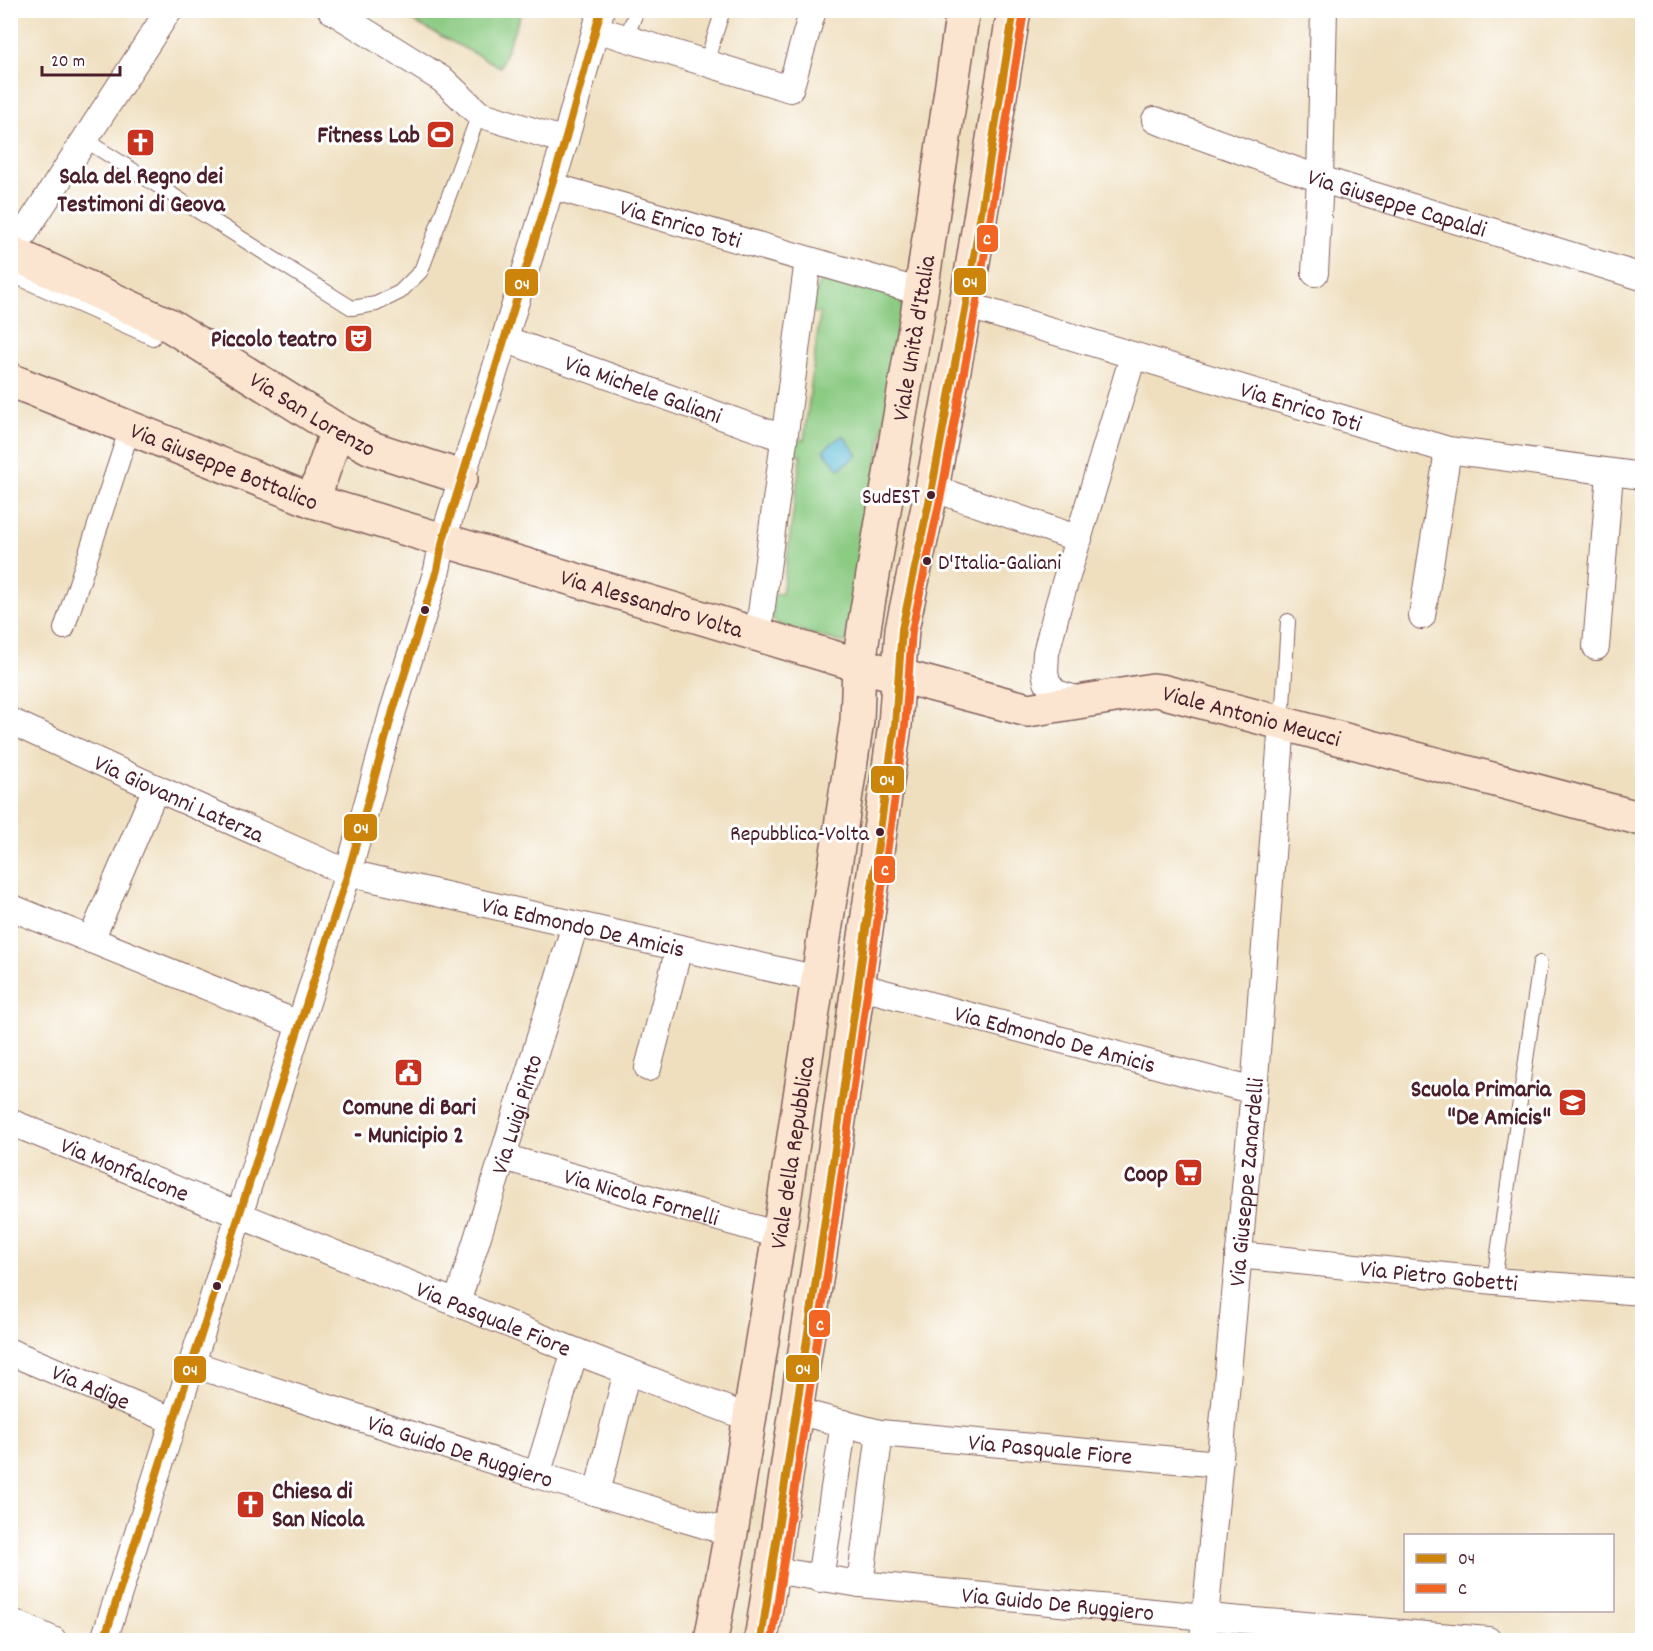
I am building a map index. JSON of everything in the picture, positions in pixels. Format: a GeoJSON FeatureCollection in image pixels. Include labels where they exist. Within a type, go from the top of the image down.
{"type":"FeatureCollection","features":[{"type":"Feature","properties":{"kind":"main road","name":"Viale Unità d'Italia"},"geometry":{"type":"LineString","coordinates":[[859,665],[921,292],[963,10]]}},
{"type":"Feature","properties":{"kind":"main road","name":"Viale Unità d'Italia"},"geometry":{"type":"LineString","coordinates":[[899,675],[902,629],[932,488],[966,304],[1014,10]]}},
{"type":"Feature","properties":{"kind":"main road"},"geometry":{"type":"LineString","coordinates":[[953,74],[964,82],[976,86],[1002,82]]}},
{"type":"Feature","properties":{"kind":"main road","name":"Via San Lorenzo"},"geometry":{"type":"LineString","coordinates":[[11,259],[171,327],[337,430],[371,448],[462,477]]}},
{"type":"Feature","properties":{"kind":"main road","name":"Via Giuseppe Bottalico"},"geometry":{"type":"LineString","coordinates":[[10,380],[313,501],[443,540]]}},
{"type":"Feature","properties":{"kind":"main road"},"geometry":{"type":"LineString","coordinates":[[313,501],[337,430]]}},
{"type":"Feature","properties":{"kind":"main road","name":"Via Alessandro Volta"},"geometry":{"type":"LineString","coordinates":[[443,540],[859,665]]}},
{"type":"Feature","properties":{"kind":"main road","name":"Viale Antonio Meucci"},"geometry":{"type":"LineString","coordinates":[[859,665],[1028,710],[1153,690],[1642,819]]}},
{"type":"Feature","properties":{"kind":"main road","name":"Viale della Repubblica"},"geometry":{"type":"LineString","coordinates":[[711,1641],[731,1533],[818,980],[857,721],[859,665]]}},
{"type":"Feature","properties":{"kind":"main road","name":"Viale della Repubblica"},"geometry":{"type":"LineString","coordinates":[[760,1641],[858,986],[895,725],[899,675]]}},
{"type":"Feature","properties":{"kind":"street"},"geometry":{"type":"LineString","coordinates":[[11,259],[169,10]]}},
{"type":"Feature","properties":{"kind":"street"},"geometry":{"type":"LineString","coordinates":[[331,10],[443,80],[479,114],[565,141]]}},
{"type":"Feature","properties":{"kind":"street"},"geometry":{"type":"LineString","coordinates":[[104,1641],[348,873],[393,711],[437,570],[443,540],[552,186],[599,20],[626,38],[790,89],[813,10]]}},
{"type":"Feature","properties":{"kind":"street"},"geometry":{"type":"LineString","coordinates":[[1315,273],[1324,10]]}},
{"type":"Feature","properties":{"kind":"street","name":"Via Giuseppe Capaldi"},"geometry":{"type":"LineString","coordinates":[[1155,120],[1320,179],[1642,277]]}},
{"type":"Feature","properties":{"kind":"street","name":"Via Enrico Toti"},"geometry":{"type":"LineString","coordinates":[[552,186],[921,292]]}},
{"type":"Feature","properties":{"kind":"street"},"geometry":{"type":"LineString","coordinates":[[758,636],[808,260]]}},
{"type":"Feature","properties":{"kind":"street","name":"Via Enrico Toti"},"geometry":{"type":"LineString","coordinates":[[966,304],[1448,450],[1642,476]]}},
{"type":"Feature","properties":{"kind":"street","name":"Via Michele Galiani"},"geometry":{"type":"LineString","coordinates":[[504,339],[783,438]]}},
{"type":"Feature","properties":{"kind":"street"},"geometry":{"type":"LineString","coordinates":[[1082,701],[1056,693],[1047,682],[1046,653],[1133,356]]}},
{"type":"Feature","properties":{"kind":"street"},"geometry":{"type":"LineString","coordinates":[[64,629],[130,428]]}},
{"type":"Feature","properties":{"kind":"street"},"geometry":{"type":"LineString","coordinates":[[1422,616],[1448,450]]}},
{"type":"Feature","properties":{"kind":"street"},"geometry":{"type":"LineString","coordinates":[[1596,647],[1610,473]]}},
{"type":"Feature","properties":{"kind":"street"},"geometry":{"type":"LineString","coordinates":[[932,488],[1078,539]]}},
{"type":"Feature","properties":{"kind":"street","name":"Via Giovanni Laterza"},"geometry":{"type":"LineString","coordinates":[[10,721],[348,873]]}},
{"type":"Feature","properties":{"kind":"street","name":"Via Giuseppe Zanardelli"},"geometry":{"type":"LineString","coordinates":[[1204,1629],[1254,1091],[1282,723]]}},
{"type":"Feature","properties":{"kind":"street"},"geometry":{"type":"LineString","coordinates":[[91,940],[156,788]]}},
{"type":"Feature","properties":{"kind":"street","name":"Via Edmondo De Amicis"},"geometry":{"type":"LineString","coordinates":[[348,873],[818,980]]}},
{"type":"Feature","properties":{"kind":"street"},"geometry":{"type":"LineString","coordinates":[[10,907],[299,1024]]}},
{"type":"Feature","properties":{"kind":"street","name":"Via Luigi Pinto"},"geometry":{"type":"LineString","coordinates":[[457,1303],[575,925]]}},
{"type":"Feature","properties":{"kind":"street"},"geometry":{"type":"LineString","coordinates":[[648,1068],[679,948]]}},
{"type":"Feature","properties":{"kind":"street","name":"Via Edmondo De Amicis"},"geometry":{"type":"LineString","coordinates":[[858,986],[1254,1091]]}},
{"type":"Feature","properties":{"kind":"street","name":"Via Monfalcone"},"geometry":{"type":"LineString","coordinates":[[10,1122],[240,1216]]}},
{"type":"Feature","properties":{"kind":"street","name":"Via Nicola Fornelli"},"geometry":{"type":"LineString","coordinates":[[503,1157],[779,1235]]}},
{"type":"Feature","properties":{"kind":"street","name":"Via Pasquale Fiore"},"geometry":{"type":"LineString","coordinates":[[240,1216],[575,1351],[749,1418]]}},
{"type":"Feature","properties":{"kind":"street","name":"Via Pietro Gobetti"},"geometry":{"type":"LineString","coordinates":[[1238,1255],[1494,1281],[1642,1292]]}},
{"type":"Feature","properties":{"kind":"street"},"geometry":{"type":"LineString","coordinates":[[537,1475],[575,1351]]}},
{"type":"Feature","properties":{"kind":"street","name":"Via Adige"},"geometry":{"type":"LineString","coordinates":[[10,1352],[174,1421]]}},
{"type":"Feature","properties":{"kind":"street","name":"Via Guido De Ruggiero"},"geometry":{"type":"LineString","coordinates":[[192,1365],[537,1475],[731,1533]]}},
{"type":"Feature","properties":{"kind":"street"},"geometry":{"type":"LineString","coordinates":[[597,1493],[627,1371]]}},
{"type":"Feature","properties":{"kind":"street","name":"Via Pasquale Fiore"},"geometry":{"type":"LineString","coordinates":[[796,1411],[880,1433],[1220,1464]]}},
{"type":"Feature","properties":{"kind":"street"},"geometry":{"type":"LineString","coordinates":[[820,1579],[844,1423]]}},
{"type":"Feature","properties":{"kind":"street"},"geometry":{"type":"LineString","coordinates":[[860,1584],[880,1433]]}},
{"type":"Feature","properties":{"kind":"street","name":"Via Guido De Ruggiero"},"geometry":{"type":"LineString","coordinates":[[772,1570],[820,1579],[1204,1629],[1488,1641]]}},
{"type":"Feature","properties":{"kind":"street"},"geometry":{"type":"LineString","coordinates":[[10,1621],[53,1641]]}},
{"type":"Feature","properties":{"kind":"lane"},"geometry":{"type":"LineString","coordinates":[[626,38],[637,10]]}},
{"type":"Feature","properties":{"kind":"lane"},"geometry":{"type":"LineString","coordinates":[[706,63],[723,10]]}},
{"type":"Feature","properties":{"kind":"lane"},"geometry":{"type":"LineString","coordinates":[[85,140],[352,308],[376,304],[400,292],[421,271],[479,114]]}},
{"type":"Feature","properties":{"kind":"lane"},"geometry":{"type":"LineString","coordinates":[[11,259],[153,338]]}},
{"type":"Feature","properties":{"kind":"lane"},"geometry":{"type":"LineString","coordinates":[[1282,723],[1288,621]]}},
{"type":"Feature","properties":{"kind":"lane"},"geometry":{"type":"LineString","coordinates":[[1494,1281],[1540,963]]}},
{"type":"Feature","properties":{"kind":"green space"},"geometry":{"type":"Polygon","coordinates":[[[393,11],[522,11],[500,67],[393,11]]]}},
{"type":"Feature","properties":{"kind":"green space"},"geometry":{"type":"Polygon","coordinates":[[[830,276],[899,298],[904,308],[847,641],[843,643],[777,624],[772,618],[774,593],[782,594],[801,455],[792,454],[794,439],[804,440],[820,314],[812,312],[820,282],[830,276]]]}},
{"type":"Feature","properties":{"kind":"water"},"geometry":{"type":"Polygon","coordinates":[[[843,435],[858,455],[839,469],[823,450],[843,435]]]}},
{"type":"Feature","properties":{"kind":"transit line","name":"04"},"geometry":{"type":"LineString","coordinates":[[104,1640],[348,873],[393,711],[437,570],[443,540],[565,141],[601,10]]}},
{"type":"Feature","properties":{"kind":"transit line","name":"04"},"geometry":{"type":"LineString","coordinates":[[761,1640],[821,1247],[895,725],[902,629],[932,488],[966,305],[1014,10]]}},
{"type":"Feature","properties":{"kind":"transit line","name":"C"},"geometry":{"type":"LineString","coordinates":[[772,1640],[831,1248],[905,726],[912,630],[942,490],[976,307],[1024,12]]}},
{"type":"Feature","properties":{"kind":"place","name":"Fitness Lab"},"geometry":{"type":"Point","coordinates":[441,134]}},
{"type":"Feature","properties":{"kind":"place","name":"Sala del Regno dei Testimoni di Geova"},"geometry":{"type":"Point","coordinates":[141,142]}},
{"type":"Feature","properties":{"kind":"place","name":"Piccolo teatro"},"geometry":{"type":"Point","coordinates":[358,338]}},
{"type":"Feature","properties":{"kind":"place","name":"SudEST"},"geometry":{"type":"Point","coordinates":[931,495]}},
{"type":"Feature","properties":{"kind":"place","name":"D'Italia-Galiani"},"geometry":{"type":"Point","coordinates":[927,561]}},
{"type":"Feature","properties":{"kind":"place","name":"Repubblica-Volta"},"geometry":{"type":"Point","coordinates":[880,832]}},
{"type":"Feature","properties":{"kind":"place","name":"Comune di Bari - Municipio 2"},"geometry":{"type":"Point","coordinates":[409,1073]}},
{"type":"Feature","properties":{"kind":"place","name":"Scuola Primaria \"De Amicis\""},"geometry":{"type":"Point","coordinates":[1572,1102]}},
{"type":"Feature","properties":{"kind":"place","name":"Coop"},"geometry":{"type":"Point","coordinates":[1189,1173]}},
{"type":"Feature","properties":{"kind":"place","name":"Chiesa di San Nicola"},"geometry":{"type":"Point","coordinates":[251,1504]}}]}
